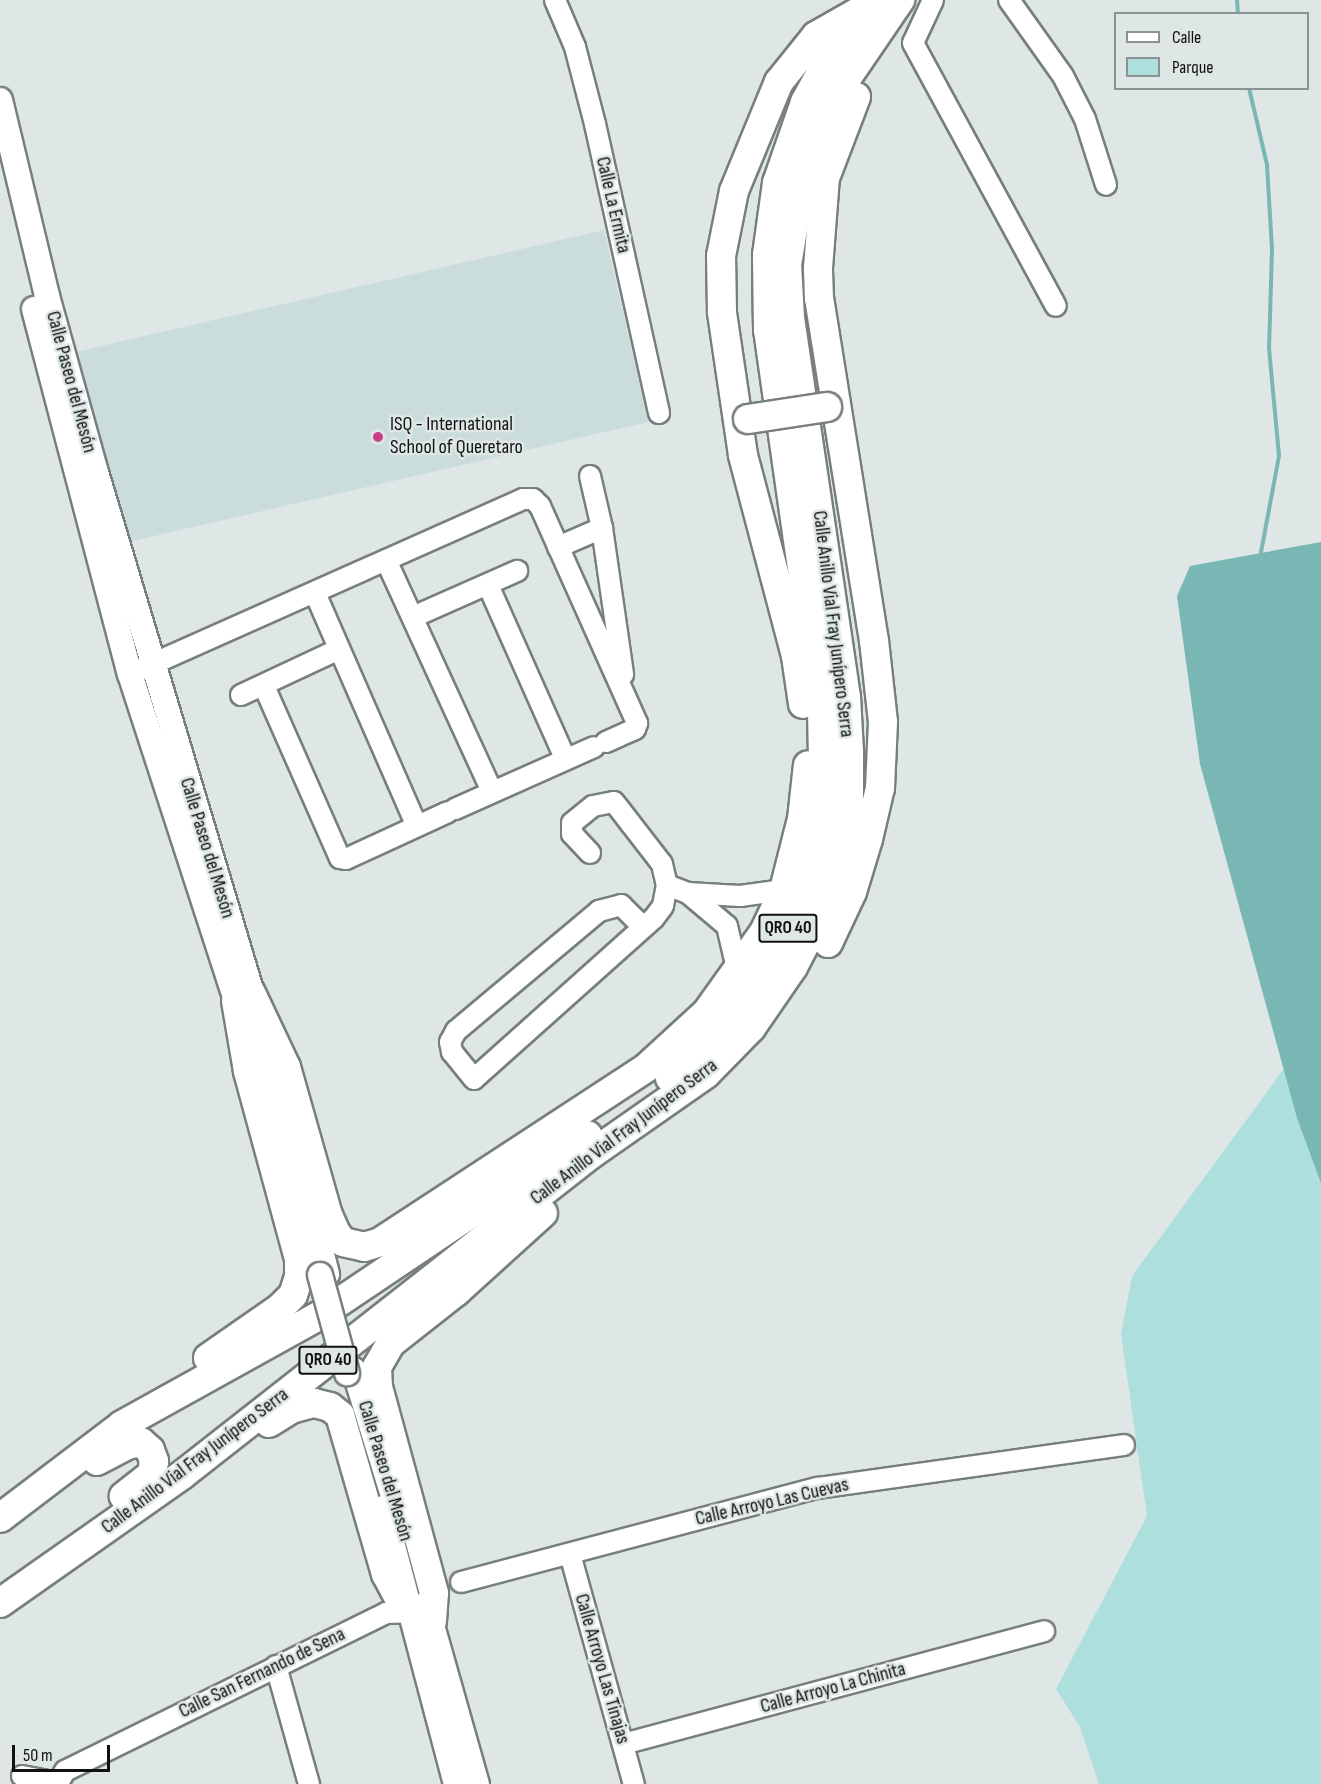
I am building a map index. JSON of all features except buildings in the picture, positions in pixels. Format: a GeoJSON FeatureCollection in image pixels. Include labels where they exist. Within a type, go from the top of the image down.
{"type":"FeatureCollection","features":[{"type":"Feature","properties":{"kind":"highway","name":"Calle Anillo Vial Fray Junípero Serra"},"geometry":{"type":"LineString","coordinates":[[0,1518],[27,1500],[122,1425],[317,1317],[415,1248],[633,1106],[694,1059],[763,976],[794,915],[812,870],[824,807],[822,709],[768,330],[767,255],[777,183],[805,102],[827,62],[873,11],[900,0]]}},
{"type":"Feature","properties":{"kind":"highway","name":"Calle Anillo Vial Fray Junípero Serra"},"geometry":{"type":"LineString","coordinates":[[0,1603],[182,1475],[590,1155],[653,1112],[732,1051],[770,1004],[806,943],[832,887],[846,832],[849,801],[846,698],[790,318],[788,265],[803,169],[873,11]]}},
{"type":"Feature","properties":{"kind":"highway"},"geometry":{"type":"LineString","coordinates":[[343,1242],[364,1246],[380,1242],[647,1067],[707,1012],[738,973],[764,932],[784,890],[802,819],[808,769],[804,710],[796,656],[764,542],[722,312],[721,256],[734,191],[779,82],[816,36],[873,11],[872,61],[842,127],[821,204],[819,299],[832,407],[876,651],[883,722],[880,788],[852,892],[818,963],[771,1016],[732,1051]]}},
{"type":"Feature","properties":{"kind":"highway"},"geometry":{"type":"LineString","coordinates":[[743,420],[832,407]]}},
{"type":"Feature","properties":{"kind":"highway"},"geometry":{"type":"LineString","coordinates":[[243,997],[286,1067],[328,1215],[343,1242],[350,1263],[350,1281],[343,1291],[318,1297],[309,1293],[315,1275]]}},
{"type":"Feature","properties":{"kind":"highway"},"geometry":{"type":"LineString","coordinates":[[243,997],[248,1071],[299,1259],[315,1275]]}},
{"type":"Feature","properties":{"kind":"highway"},"geometry":{"type":"LineString","coordinates":[[182,1475],[291,1409],[314,1403],[330,1407],[340,1415],[348,1436],[386,1574],[400,1600],[416,1606],[434,1593],[378,1387],[381,1355],[653,1112]]}},
{"type":"Feature","properties":{"kind":"highway"},"geometry":{"type":"LineString","coordinates":[[415,1248],[521,1149]]}},
{"type":"Feature","properties":{"kind":"highway"},"geometry":{"type":"LineString","coordinates":[[122,1425],[151,1396],[279,1308],[315,1275]]}},
{"type":"Feature","properties":{"kind":"highway"},"geometry":{"type":"LineString","coordinates":[[0,1603],[9,1578],[149,1478],[154,1469],[153,1455],[141,1442],[118,1447],[57,1487],[27,1500]]}},
{"type":"Feature","properties":{"kind":"main road","name":"Calle Paseo del Mesón"},"geometry":{"type":"LineString","coordinates":[[0,100],[40,299]]}},
{"type":"Feature","properties":{"kind":"main road","name":"Calle Paseo del Mesón"},"geometry":{"type":"LineString","coordinates":[[0,157],[141,670],[243,997]]}},
{"type":"Feature","properties":{"kind":"main road","name":"Calle Paseo del Mesón"},"geometry":{"type":"LineString","coordinates":[[315,1275],[350,1372],[416,1606]]}},
{"type":"Feature","properties":{"kind":"main road"},"geometry":{"type":"LineString","coordinates":[[416,1606],[456,1784]]}},
{"type":"Feature","properties":{"kind":"main road"},"geometry":{"type":"LineString","coordinates":[[416,1606],[477,1784]]}},
{"type":"Feature","properties":{"kind":"street","name":"Calle La Ermita"},"geometry":{"type":"LineString","coordinates":[[555,0],[575,47],[595,124],[659,413]]}},
{"type":"Feature","properties":{"kind":"street"},"geometry":{"type":"LineString","coordinates":[[933,0],[914,43],[1056,306]]}},
{"type":"Feature","properties":{"kind":"street"},"geometry":{"type":"LineString","coordinates":[[1009,0],[1063,76],[1085,119],[1106,185]]}},
{"type":"Feature","properties":{"kind":"street"},"geometry":{"type":"LineString","coordinates":[[590,476],[602,528],[626,697]]}},
{"type":"Feature","properties":{"kind":"street"},"geometry":{"type":"LineString","coordinates":[[141,670],[523,499],[533,499],[540,506],[626,697],[637,727],[346,859],[340,858],[264,686]]}},
{"type":"Feature","properties":{"kind":"street"},"geometry":{"type":"LineString","coordinates":[[558,547],[602,528]]}},
{"type":"Feature","properties":{"kind":"street"},"geometry":{"type":"LineString","coordinates":[[386,560],[492,791]]}},
{"type":"Feature","properties":{"kind":"street"},"geometry":{"type":"LineString","coordinates":[[413,617],[517,571]]}},
{"type":"Feature","properties":{"kind":"street"},"geometry":{"type":"LineString","coordinates":[[488,585],[565,758]]}},
{"type":"Feature","properties":{"kind":"street"},"geometry":{"type":"LineString","coordinates":[[315,593],[417,826]]}},
{"type":"Feature","properties":{"kind":"street"},"geometry":{"type":"LineString","coordinates":[[241,695],[339,649]]}},
{"type":"Feature","properties":{"kind":"street"},"geometry":{"type":"LineString","coordinates":[[590,853],[572,834],[572,823],[593,806],[614,802],[662,864],[668,885],[663,906],[643,927],[474,1079],[452,1052],[450,1042],[456,1031],[599,911],[621,905],[643,927]]}},
{"type":"Feature","properties":{"kind":"street"},"geometry":{"type":"LineString","coordinates":[[668,885],[688,893],[727,926],[738,973]]}},
{"type":"Feature","properties":{"kind":"street"},"geometry":{"type":"LineString","coordinates":[[688,893],[740,896],[784,890]]}},
{"type":"Feature","properties":{"kind":"street","name":"Calle Arroyo Las Cuevas"},"geometry":{"type":"LineString","coordinates":[[461,1582],[818,1488],[1124,1444]]}},
{"type":"Feature","properties":{"kind":"street","name":"Calle Arroyo Las Tinajas"},"geometry":{"type":"LineString","coordinates":[[570,1554],[634,1784]]}},
{"type":"Feature","properties":{"kind":"street","name":"Calle San Fernando de Sena"},"geometry":{"type":"LineString","coordinates":[[58,1783],[65,1771],[276,1666],[386,1613],[416,1606]]}},
{"type":"Feature","properties":{"kind":"street","name":"Calle Arroyo La Chinita"},"geometry":{"type":"LineString","coordinates":[[623,1744],[1044,1631]]}},
{"type":"Feature","properties":{"kind":"street"},"geometry":{"type":"LineString","coordinates":[[276,1666],[309,1784]]}},
{"type":"Feature","properties":{"kind":"street"},"geometry":{"type":"LineString","coordinates":[[22,1776],[58,1783]]}},
{"type":"Feature","properties":{"kind":"shaded area","name":"ISQ - International School of Queretaro"},"geometry":{"type":"Polygon","coordinates":[[[604,230],[648,422],[116,545],[72,353],[604,230]]]}},
{"type":"Feature","properties":{"kind":"shaded area"},"geometry":{"type":"Polygon","coordinates":[[[1321,542],[1321,1183],[1297,1118],[1200,764],[1177,596],[1190,566],[1321,542]]]}},
{"type":"Feature","properties":{"kind":"green space"},"geometry":{"type":"Polygon","coordinates":[[[1321,1018],[1321,1784],[1099,1784],[1080,1727],[1056,1689],[1147,1516],[1121,1334],[1132,1276],[1321,1018]]]}},
{"type":"Feature","properties":{"kind":"waterway"},"geometry":{"type":"LineString","coordinates":[[1237,0],[1238,12]]}},
{"type":"Feature","properties":{"kind":"waterway"},"geometry":{"type":"LineString","coordinates":[[1249,90],[1267,165],[1272,249],[1269,348],[1279,456],[1261,552]]}},
{"type":"Feature","properties":{"kind":"place","name":"ISQ - International School of Queretaro"},"geometry":{"type":"Point","coordinates":[378,437]}}]}
